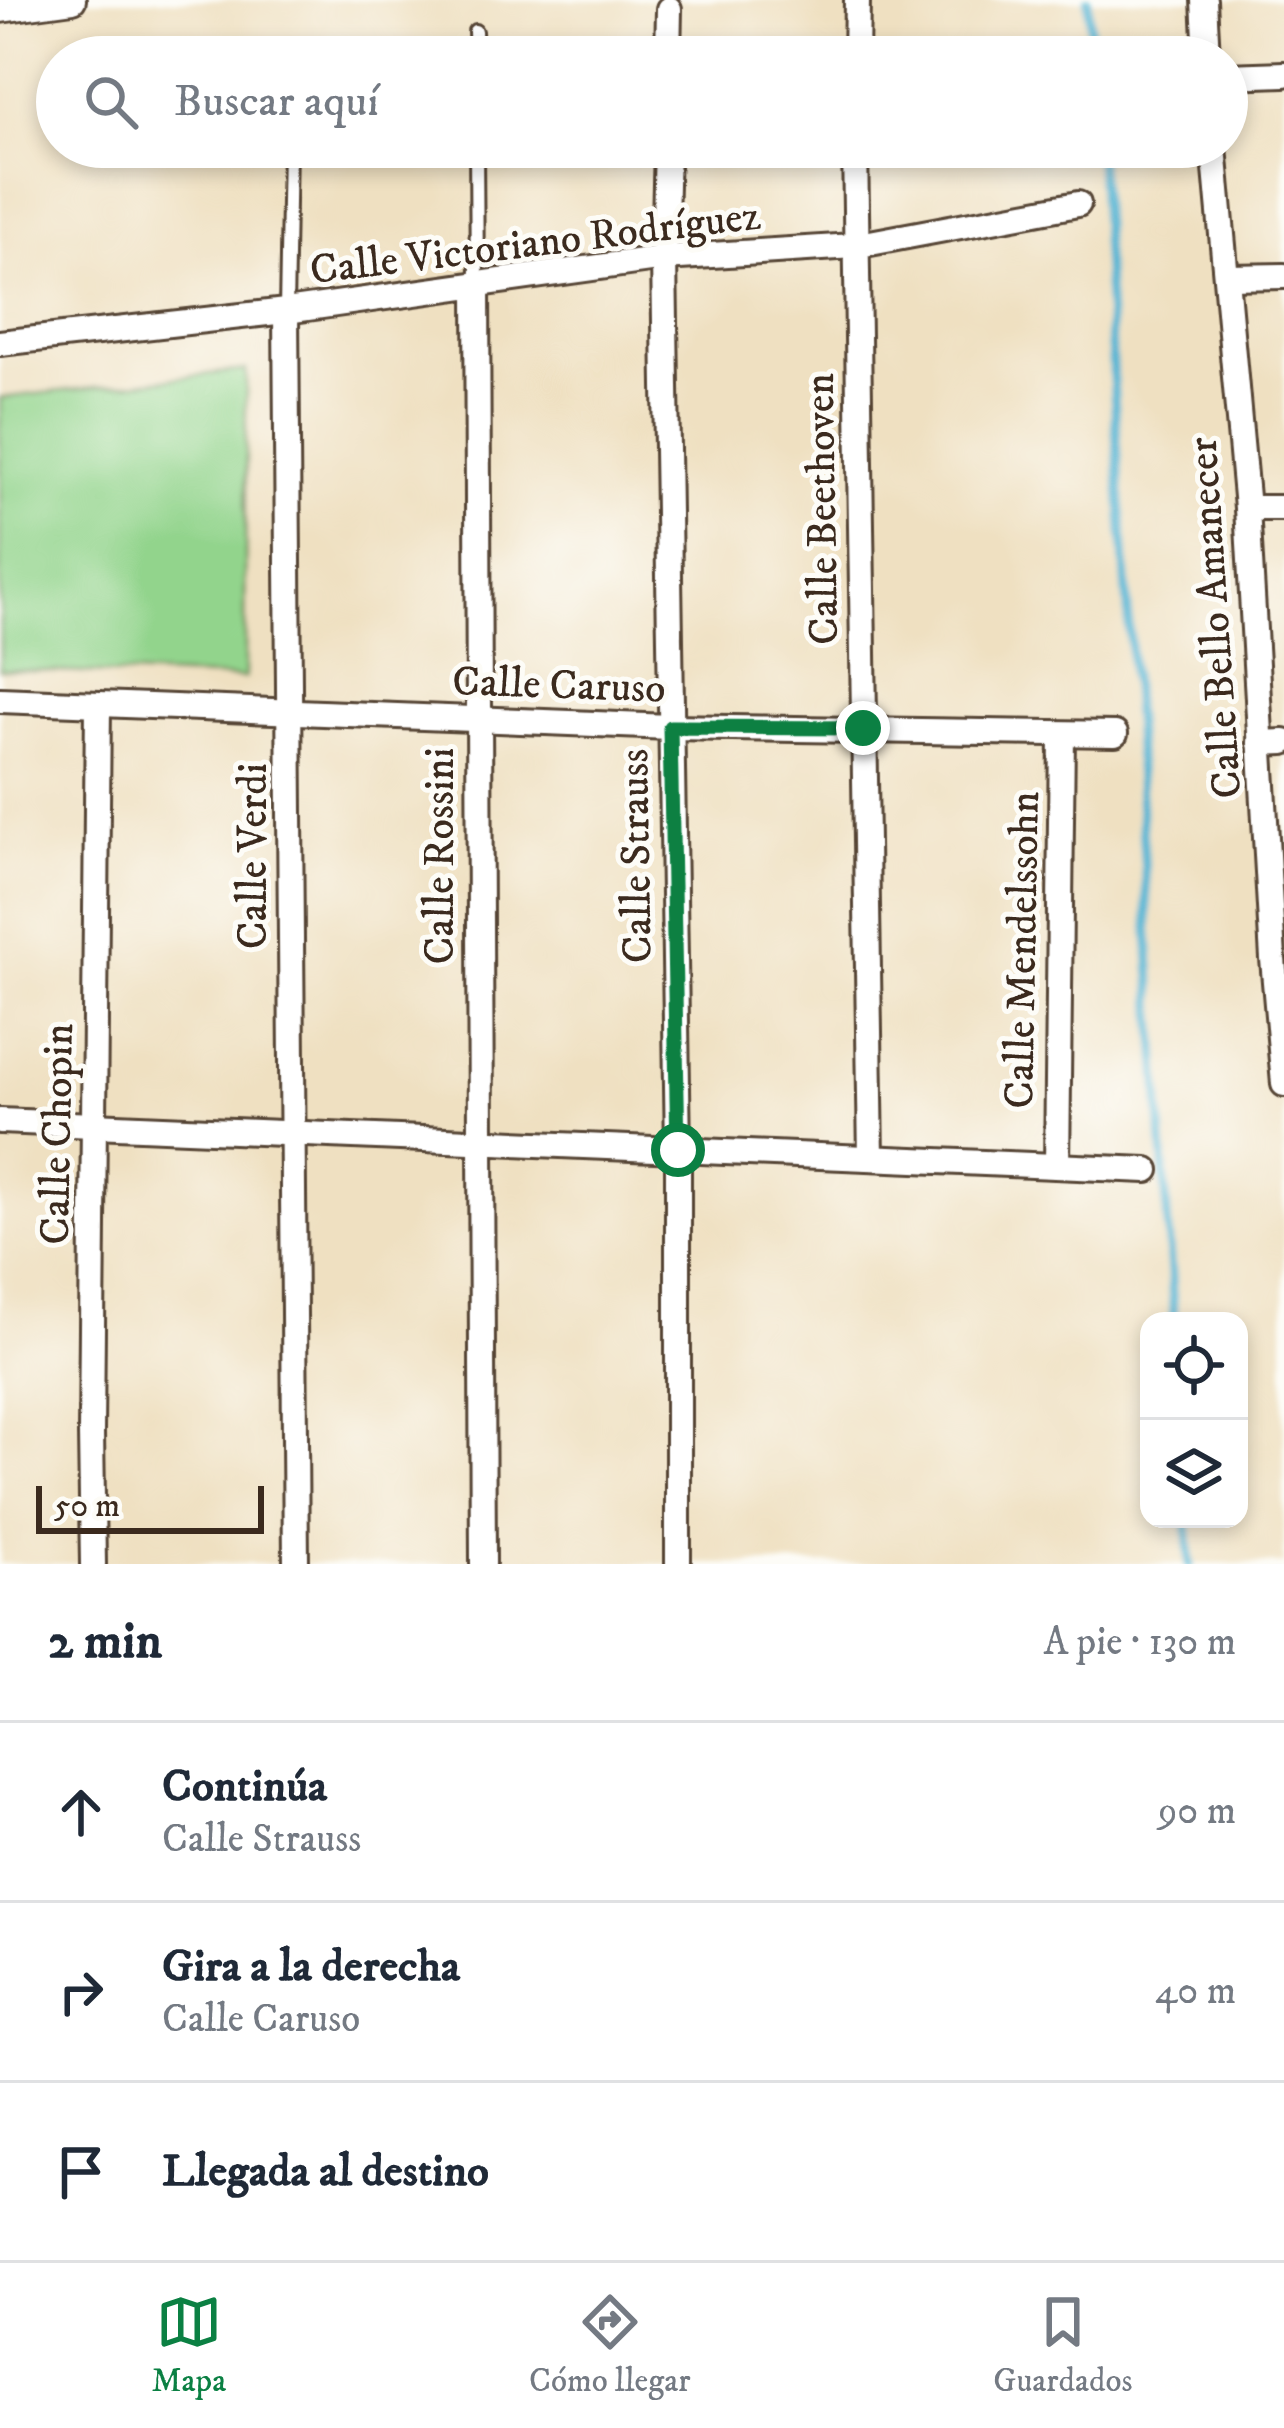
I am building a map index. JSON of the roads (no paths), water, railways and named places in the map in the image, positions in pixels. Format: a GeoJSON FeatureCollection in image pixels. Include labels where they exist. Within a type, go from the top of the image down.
{"type":"FeatureCollection","features":[{"type":"Feature","properties":{"kind":"street"},"geometry":{"type":"LineString","coordinates":[[0,10],[73,0]]}},
{"type":"Feature","properties":{"kind":"street"},"geometry":{"type":"LineString","coordinates":[[856,36],[857,0]]}},
{"type":"Feature","properties":{"kind":"street"},"geometry":{"type":"LineString","coordinates":[[1204,0],[1206,36]]}},
{"type":"Feature","properties":{"kind":"street"},"geometry":{"type":"LineString","coordinates":[[668,36],[669,9]]}},
{"type":"Feature","properties":{"kind":"street"},"geometry":{"type":"LineString","coordinates":[[1248,75],[1284,74]]}},
{"type":"Feature","properties":{"kind":"street","name":"Calle Strauss"},"geometry":{"type":"LineString","coordinates":[[666,168],[678,1564]]}},
{"type":"Feature","properties":{"kind":"street","name":"Calle Beethoven"},"geometry":{"type":"LineString","coordinates":[[855,168],[871,1158]]}},
{"type":"Feature","properties":{"kind":"street","name":"Calle Bello Amanecer"},"geometry":{"type":"LineString","coordinates":[[1216,168],[1272,743],[1284,1084]]}},
{"type":"Feature","properties":{"kind":"street","name":"Calle Victoriano Rodríguez"},"geometry":{"type":"LineString","coordinates":[[0,343],[664,258],[854,246],[1078,204]]}},
{"type":"Feature","properties":{"kind":"street"},"geometry":{"type":"LineString","coordinates":[[1228,277],[1284,276]]}},
{"type":"Feature","properties":{"kind":"street","name":"Calle Rossini"},"geometry":{"type":"LineString","coordinates":[[477,283],[483,1564]]}},
{"type":"Feature","properties":{"kind":"street","name":"Calle Verdi"},"geometry":{"type":"LineString","coordinates":[[286,310],[296,1564]]}},
{"type":"Feature","properties":{"kind":"street"},"geometry":{"type":"LineString","coordinates":[[1247,508],[1284,508]]}},
{"type":"Feature","properties":{"kind":"street","name":"Calle Caruso"},"geometry":{"type":"LineString","coordinates":[[0,700],[670,727],[1115,734]]}},
{"type":"Feature","properties":{"kind":"street","name":"Calle Chopin"},"geometry":{"type":"LineString","coordinates":[[93,1564],[98,704]]}},
{"type":"Feature","properties":{"kind":"street","name":"Calle Mendelssohn"},"geometry":{"type":"LineString","coordinates":[[1057,1166],[1061,734]]}},
{"type":"Feature","properties":{"kind":"street"},"geometry":{"type":"LineString","coordinates":[[0,1121],[1147,1170]]}},
{"type":"Feature","properties":{"kind":"lane"},"geometry":{"type":"LineString","coordinates":[[476,31],[476,36]]}},
{"type":"Feature","properties":{"kind":"lane","name":"Calle Verdi"},"geometry":{"type":"LineString","coordinates":[[286,310],[289,168]]}},
{"type":"Feature","properties":{"kind":"lane","name":"Calle Rossini"},"geometry":{"type":"LineString","coordinates":[[476,168],[477,283]]}},
{"type":"Feature","properties":{"kind":"waterway"},"geometry":{"type":"LineString","coordinates":[[1088,0],[1091,36]]}},
{"type":"Feature","properties":{"kind":"waterway"},"geometry":{"type":"LineString","coordinates":[[1099,168],[1173,1312]]}},
{"type":"Feature","properties":{"kind":"waterway"},"geometry":{"type":"LineString","coordinates":[[1188,1528],[1190,1564]]}}]}
